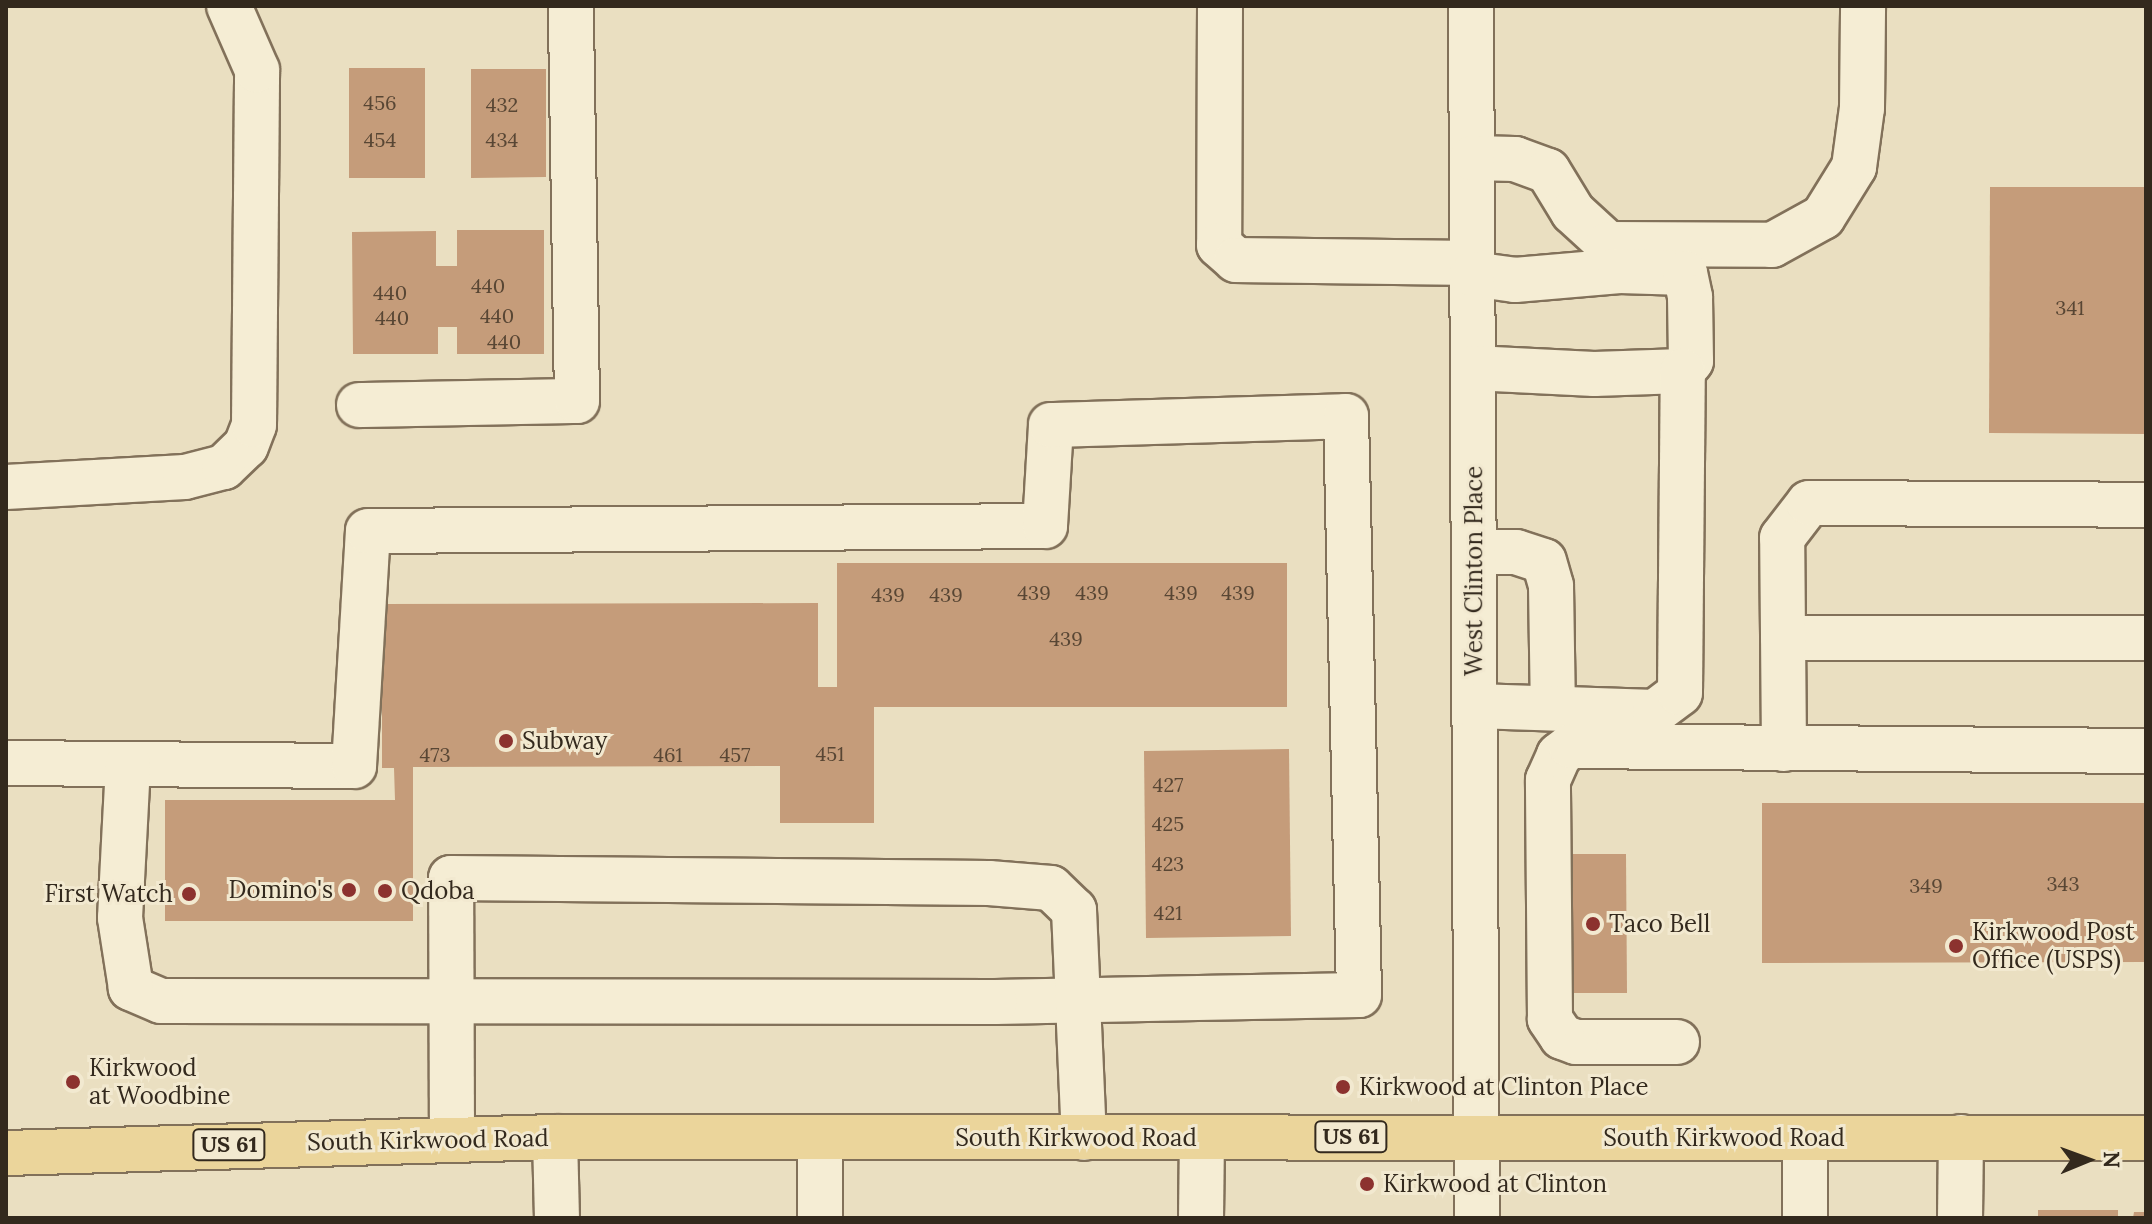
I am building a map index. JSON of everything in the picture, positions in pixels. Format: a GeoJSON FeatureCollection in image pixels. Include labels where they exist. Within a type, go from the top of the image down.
{"type":"FeatureCollection","features":[{"type":"Feature","properties":{"kind":"main road","name":"South Kirkwood Road"},"geometry":{"type":"LineString","coordinates":[[6,1153],[555,1137],[2146,1138]]}},
{"type":"Feature","properties":{"kind":"street"},"geometry":{"type":"LineString","coordinates":[[6,487],[185,477],[224,467],[246,446],[254,425],[257,70],[229,6]]}},
{"type":"Feature","properties":{"kind":"street"},"geometry":{"type":"LineString","coordinates":[[359,405],[577,401],[571,6]]}},
{"type":"Feature","properties":{"kind":"street"},"geometry":{"type":"LineString","coordinates":[[1220,6],[1219,245],[1236,260],[1472,268],[1515,280],[1620,271],[1685,273],[1690,297],[1691,361],[1683,371],[1680,693],[1655,712],[1475,706]]}},
{"type":"Feature","properties":{"kind":"street","name":"West Clinton Place"},"geometry":{"type":"LineString","coordinates":[[1471,6],[1477,1218]]}},
{"type":"Feature","properties":{"kind":"street"},"geometry":{"type":"LineString","coordinates":[[1472,158],[1515,159],[1548,171],[1573,212],[1608,244],[1772,245],[1823,217],[1854,167],[1862,108],[1863,6]]}},
{"type":"Feature","properties":{"kind":"street"},"geometry":{"type":"LineString","coordinates":[[1473,368],[1594,374],[1683,371]]}},
{"type":"Feature","properties":{"kind":"street"},"geometry":{"type":"LineString","coordinates":[[6,763],[128,764],[354,766],[368,531],[1045,526],[1051,425],[1346,416],[1359,995],[1078,1000],[161,1001],[131,988],[120,918],[128,764]]}},
{"type":"Feature","properties":{"kind":"street"},"geometry":{"type":"LineString","coordinates":[[1784,749],[1782,538],[1809,503],[2146,505]]}},
{"type":"Feature","properties":{"kind":"street"},"geometry":{"type":"LineString","coordinates":[[1474,552],[1516,552],[1544,561],[1551,586],[1553,708]]}},
{"type":"Feature","properties":{"kind":"street"},"geometry":{"type":"LineString","coordinates":[[1783,638],[2146,638]]}},
{"type":"Feature","properties":{"kind":"street"},"geometry":{"type":"LineString","coordinates":[[1677,1042],[1576,1042],[1562,1037],[1550,1019],[1548,780],[1559,755],[1571,746],[2146,751]]}},
{"type":"Feature","properties":{"kind":"street"},"geometry":{"type":"LineString","coordinates":[[452,1138],[451,878],[989,883],[1051,888],[1074,910],[1084,1138]]}},
{"type":"Feature","properties":{"kind":"street"},"geometry":{"type":"LineString","coordinates":[[555,1137],[557,1218]]}},
{"type":"Feature","properties":{"kind":"street"},"geometry":{"type":"LineString","coordinates":[[820,1137],[820,1218]]}},
{"type":"Feature","properties":{"kind":"street"},"geometry":{"type":"LineString","coordinates":[[1960,1218],[1961,1137]]}},
{"type":"Feature","properties":{"kind":"street"},"geometry":{"type":"LineString","coordinates":[[1201,1218],[1202,1138]]}},
{"type":"Feature","properties":{"kind":"street"},"geometry":{"type":"LineString","coordinates":[[1805,1138],[1805,1218]]}},
{"type":"Feature","properties":{"kind":"building"},"geometry":{"type":"Polygon","coordinates":[[[349,68],[425,68],[425,178],[349,178],[349,68]]]}},
{"type":"Feature","properties":{"kind":"building"},"geometry":{"type":"Polygon","coordinates":[[[471,69],[546,69],[546,177],[471,178],[471,69]]]}},
{"type":"Feature","properties":{"kind":"building"},"geometry":{"type":"Polygon","coordinates":[[[1990,187],[2146,187],[2146,434],[1989,433],[1990,187]]]}},
{"type":"Feature","properties":{"kind":"building"},"geometry":{"type":"Polygon","coordinates":[[[457,230],[544,230],[544,354],[457,354],[457,327],[438,327],[438,354],[353,354],[352,232],[436,231],[436,266],[457,266],[457,230]]]}},
{"type":"Feature","properties":{"kind":"building"},"geometry":{"type":"Polygon","coordinates":[[[837,563],[1287,563],[1287,707],[874,707],[874,823],[780,823],[780,766],[413,767],[413,921],[165,921],[165,800],[395,800],[394,768],[382,768],[382,604],[818,603],[818,687],[837,687],[837,563]]]}},
{"type":"Feature","properties":{"kind":"building"},"geometry":{"type":"Polygon","coordinates":[[[1289,749],[1291,936],[1146,938],[1144,751],[1289,749]]]}},
{"type":"Feature","properties":{"kind":"building"},"geometry":{"type":"Polygon","coordinates":[[[1762,803],[2146,803],[2146,962],[1762,963],[1762,803]]]}},
{"type":"Feature","properties":{"kind":"building","name":"Taco Bell"},"geometry":{"type":"Polygon","coordinates":[[[1560,854],[1626,854],[1627,993],[1561,993],[1560,854]]]}},
{"type":"Feature","properties":{"kind":"building"},"geometry":{"type":"Polygon","coordinates":[[[2038,1210],[2118,1210],[2118,1218],[2038,1218],[2038,1210]]]}},
{"type":"Feature","properties":{"kind":"building"},"geometry":{"type":"Polygon","coordinates":[[[2134,1212],[2146,1212],[2146,1218],[2133,1218],[2134,1212]]]}},
{"type":"Feature","properties":{"kind":"place","name":"Subway"},"geometry":{"type":"Point","coordinates":[506,741]}},
{"type":"Feature","properties":{"kind":"place","name":"Domino's"},"geometry":{"type":"Point","coordinates":[349,890]}},
{"type":"Feature","properties":{"kind":"place","name":"Qdoba"},"geometry":{"type":"Point","coordinates":[385,891]}},
{"type":"Feature","properties":{"kind":"place","name":"First Watch"},"geometry":{"type":"Point","coordinates":[189,894]}},
{"type":"Feature","properties":{"kind":"place","name":"Taco Bell"},"geometry":{"type":"Point","coordinates":[1593,924]}},
{"type":"Feature","properties":{"kind":"place","name":"Kirkwood Post Office (USPS)"},"geometry":{"type":"Point","coordinates":[1956,946]}},
{"type":"Feature","properties":{"kind":"place","name":"Kirkwood at Woodbine"},"geometry":{"type":"Point","coordinates":[73,1082]}},
{"type":"Feature","properties":{"kind":"place","name":"Kirkwood at Clinton Place"},"geometry":{"type":"Point","coordinates":[1343,1087]}},
{"type":"Feature","properties":{"kind":"place","name":"Kirkwood at Clinton"},"geometry":{"type":"Point","coordinates":[1367,1184]}}]}
